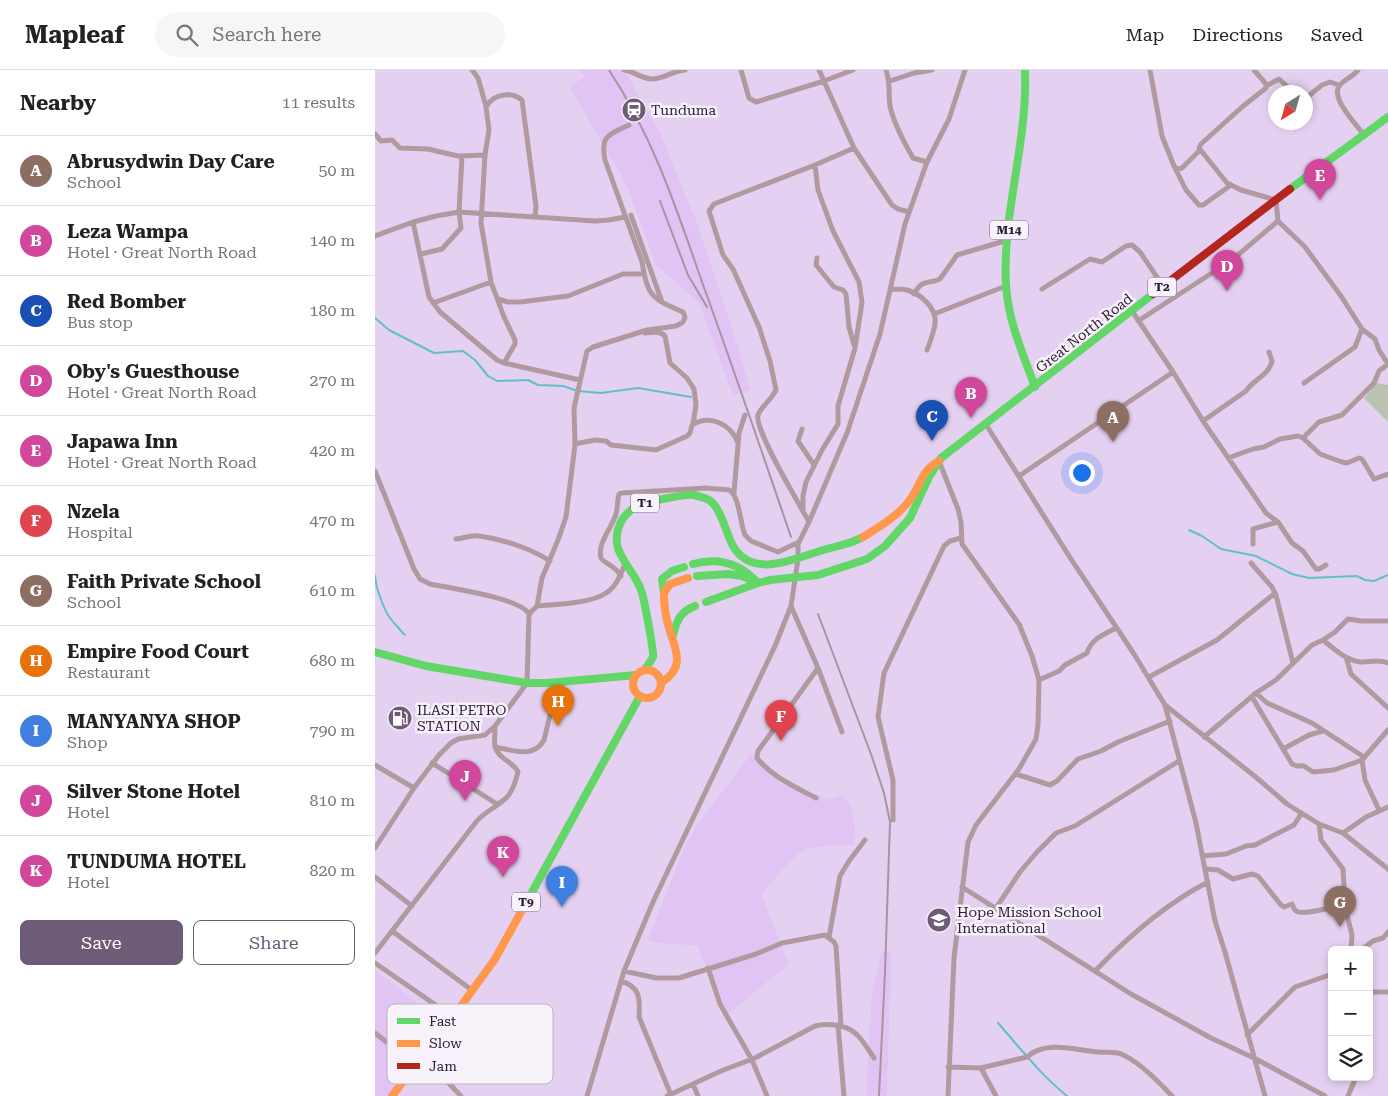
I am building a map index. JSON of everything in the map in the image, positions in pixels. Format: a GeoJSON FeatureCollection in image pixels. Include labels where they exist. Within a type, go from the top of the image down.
{"type":"FeatureCollection","features":[{"type":"Feature","properties":{"kind":"main road","name":"M14"},"geometry":{"type":"LineString","coordinates":[[1025,70],[1021,137],[1008,240],[1006,286],[1010,312],[1019,344],[1035,387]]}},
{"type":"Feature","properties":{"kind":"main road","name":"Great North Road"},"geometry":{"type":"LineString","coordinates":[[798,559],[857,541],[899,512],[910,502],[925,470],[931,464],[939,461],[985,423],[1035,387],[1163,286],[1388,117]]}},
{"type":"Feature","properties":{"kind":"main road"},"geometry":{"type":"LineString","coordinates":[[707,602],[758,583],[834,571],[867,559],[885,546],[910,518],[939,461]]}},
{"type":"Feature","properties":{"kind":"main road","name":"T1"},"geometry":{"type":"LineString","coordinates":[[645,670],[653,656],[641,589],[620,556],[617,538],[622,520],[636,506],[652,501],[694,495],[705,497],[715,504],[734,548],[745,559],[755,562],[781,564],[798,559]]}},
{"type":"Feature","properties":{"kind":"main road"},"geometry":{"type":"LineString","coordinates":[[693,564],[704,560],[729,562],[752,574],[758,583]]}},
{"type":"Feature","properties":{"kind":"main road"},"geometry":{"type":"LineString","coordinates":[[661,683],[672,676],[677,667],[678,653],[668,625],[662,579],[665,574],[684,567]]}},
{"type":"Feature","properties":{"kind":"main road"},"geometry":{"type":"LineString","coordinates":[[697,576],[724,572],[745,576],[758,583]]}},
{"type":"Feature","properties":{"kind":"main road"},"geometry":{"type":"LineString","coordinates":[[664,593],[670,584],[688,578]]}},
{"type":"Feature","properties":{"kind":"main road"},"geometry":{"type":"LineString","coordinates":[[673,635],[679,616],[683,611],[695,606]]}},
{"type":"Feature","properties":{"kind":"main road"},"geometry":{"type":"LineString","coordinates":[[375,652],[427,666],[527,683],[636,675],[645,670],[655,672],[659,677],[661,683],[660,690],[656,695],[646,698],[640,696],[634,688],[636,675]]}},
{"type":"Feature","properties":{"kind":"main road","name":"T9"},"geometry":{"type":"LineString","coordinates":[[463,1004],[495,959],[640,696]]}},
{"type":"Feature","properties":{"kind":"main road","name":"T9"},"geometry":{"type":"LineString","coordinates":[[392,1096],[402,1084]]}},
{"type":"Feature","properties":{"kind":"street"},"geometry":{"type":"LineString","coordinates":[[472,70],[478,78],[487,107],[489,130],[485,155],[481,228],[491,282],[515,340],[515,344],[504,363]]}},
{"type":"Feature","properties":{"kind":"street"},"geometry":{"type":"LineString","coordinates":[[624,70],[631,71],[638,76],[653,79],[674,71],[685,70]]}},
{"type":"Feature","properties":{"kind":"street"},"geometry":{"type":"LineString","coordinates":[[741,70],[749,98],[754,101],[824,81],[853,70]]}},
{"type":"Feature","properties":{"kind":"street"},"geometry":{"type":"LineString","coordinates":[[819,70],[854,148],[891,205],[909,212]]}},
{"type":"Feature","properties":{"kind":"street"},"geometry":{"type":"LineString","coordinates":[[885,70],[890,81],[890,106],[897,125],[913,158],[927,162]]}},
{"type":"Feature","properties":{"kind":"street"},"geometry":{"type":"LineString","coordinates":[[890,81],[914,73],[932,70]]}},
{"type":"Feature","properties":{"kind":"street"},"geometry":{"type":"LineString","coordinates":[[587,1096],[621,981],[653,902],[775,646],[791,606],[798,559],[797,548],[847,433],[880,334],[899,247],[909,212],[927,162],[949,119],[965,70]]}},
{"type":"Feature","properties":{"kind":"street"},"geometry":{"type":"LineString","coordinates":[[1149,70],[1162,136],[1185,190],[1199,205],[1203,205],[1231,185]]}},
{"type":"Feature","properties":{"kind":"street"},"geometry":{"type":"LineString","coordinates":[[1174,166],[1177,169],[1182,168],[1200,150],[1201,144],[1267,86],[1254,70]]}},
{"type":"Feature","properties":{"kind":"street"},"geometry":{"type":"LineString","coordinates":[[1358,70],[1339,85],[1336,92],[1338,99],[1364,135]]}},
{"type":"Feature","properties":{"kind":"street"},"geometry":{"type":"LineString","coordinates":[[1268,85],[1280,79],[1286,85]]}},
{"type":"Feature","properties":{"kind":"street"},"geometry":{"type":"LineString","coordinates":[[1313,92],[1330,82],[1339,85]]}},
{"type":"Feature","properties":{"kind":"street"},"geometry":{"type":"LineString","coordinates":[[487,107],[490,100],[501,96],[515,95],[522,100],[536,206],[535,216]]}},
{"type":"Feature","properties":{"kind":"street"},"geometry":{"type":"LineString","coordinates":[[629,125],[606,137],[603,148],[662,303]]}},
{"type":"Feature","properties":{"kind":"street"},"geometry":{"type":"LineString","coordinates":[[375,134],[381,141],[392,140],[398,147],[429,149],[462,156],[485,155]]}},
{"type":"Feature","properties":{"kind":"street"},"geometry":{"type":"LineString","coordinates":[[809,522],[768,447],[762,432],[758,419],[759,413],[776,390],[770,361],[756,319],[733,268],[723,255],[709,211],[714,204],[854,148]]}},
{"type":"Feature","properties":{"kind":"street"},"geometry":{"type":"LineString","coordinates":[[1200,150],[1227,183],[1241,190],[1276,200],[1278,221],[1305,247],[1341,296],[1362,330],[1375,339],[1379,350],[1388,364],[1379,371],[1374,382],[1343,413],[1319,422],[1303,438]]}},
{"type":"Feature","properties":{"kind":"street"},"geometry":{"type":"LineString","coordinates":[[421,254],[444,248],[461,228],[459,212],[462,156]]}},
{"type":"Feature","properties":{"kind":"street"},"geometry":{"type":"LineString","coordinates":[[803,511],[804,490],[814,465],[837,427],[838,406],[855,348],[862,309],[859,282],[833,231],[822,202],[817,186],[815,165]]}},
{"type":"Feature","properties":{"kind":"street"},"geometry":{"type":"LineString","coordinates":[[375,236],[413,222],[459,212],[604,221],[628,216]]}},
{"type":"Feature","properties":{"kind":"street"},"geometry":{"type":"LineString","coordinates":[[529,614],[537,606],[542,578],[566,517],[575,444],[574,408],[586,354],[590,348],[638,333],[655,328],[676,326],[683,322],[685,317],[683,312],[653,297],[644,274],[628,216]]}},
{"type":"Feature","properties":{"kind":"street"},"geometry":{"type":"LineString","coordinates":[[1138,321],[1233,260],[1278,221]]}},
{"type":"Feature","properties":{"kind":"street"},"geometry":{"type":"LineString","coordinates":[[413,222],[429,297],[440,312],[484,350],[504,363],[580,380]]}},
{"type":"Feature","properties":{"kind":"street"},"geometry":{"type":"LineString","coordinates":[[914,294],[923,282],[940,279],[957,255],[1008,240]]}},
{"type":"Feature","properties":{"kind":"street"},"geometry":{"type":"LineString","coordinates":[[1043,289],[1090,259],[1103,262],[1126,246],[1132,245],[1140,252],[1163,286]]}},
{"type":"Feature","properties":{"kind":"street"},"geometry":{"type":"LineString","coordinates":[[817,258],[815,265],[834,287],[843,290],[846,294],[849,327],[855,348]]}},
{"type":"Feature","properties":{"kind":"street"},"geometry":{"type":"LineString","coordinates":[[498,299],[514,303],[560,298],[607,282],[623,274],[644,274]]}},
{"type":"Feature","properties":{"kind":"street"},"geometry":{"type":"LineString","coordinates":[[433,303],[491,282]]}},
{"type":"Feature","properties":{"kind":"street"},"geometry":{"type":"LineString","coordinates":[[934,314],[1006,286]]}},
{"type":"Feature","properties":{"kind":"street"},"geometry":{"type":"LineString","coordinates":[[891,289],[906,290],[931,307],[935,325],[927,350]]}},
{"type":"Feature","properties":{"kind":"street"},"geometry":{"type":"LineString","coordinates":[[1132,311],[1227,458],[1266,513],[1279,522],[1292,543],[1303,551],[1315,568],[1319,570],[1326,565]]}},
{"type":"Feature","properties":{"kind":"street"},"geometry":{"type":"LineString","coordinates":[[1304,383],[1355,347],[1362,330]]}},
{"type":"Feature","properties":{"kind":"street"},"geometry":{"type":"LineString","coordinates":[[575,444],[595,440],[606,441],[611,445],[656,450],[687,436],[693,424],[695,405],[693,389],[687,378],[670,363],[665,336],[658,332],[638,333]]}},
{"type":"Feature","properties":{"kind":"street"},"geometry":{"type":"LineString","coordinates":[[1203,421],[1246,391],[1269,369],[1272,361],[1269,352]]}},
{"type":"Feature","properties":{"kind":"street"},"geometry":{"type":"LineString","coordinates":[[1019,476],[1173,372]]}},
{"type":"Feature","properties":{"kind":"street"},"geometry":{"type":"LineString","coordinates":[[745,415],[739,433],[733,493],[743,532],[751,541],[778,552],[799,542]]}},
{"type":"Feature","properties":{"kind":"street"},"geometry":{"type":"LineString","coordinates":[[693,424],[706,420],[724,425],[732,432],[738,443]]}},
{"type":"Feature","properties":{"kind":"street"},"geometry":{"type":"LineString","coordinates":[[985,423],[1071,559],[1149,677],[1165,705],[1196,822],[1215,921],[1264,1096]]}},
{"type":"Feature","properties":{"kind":"street"},"geometry":{"type":"LineString","coordinates":[[802,429],[798,441],[814,465]]}},
{"type":"Feature","properties":{"kind":"street"},"geometry":{"type":"LineString","coordinates":[[1227,458],[1285,438],[1298,436],[1303,438],[1320,454],[1341,462],[1347,463],[1359,458],[1362,459],[1374,479],[1388,474]]}},
{"type":"Feature","properties":{"kind":"street"},"geometry":{"type":"LineString","coordinates":[[939,461],[958,509],[961,522],[961,538],[965,549],[1019,624],[1039,680],[1039,724],[1036,739],[1016,774],[982,815],[970,835],[954,958],[948,1096]]}},
{"type":"Feature","properties":{"kind":"street"},"geometry":{"type":"LineString","coordinates":[[375,471],[414,569],[420,578],[430,584],[509,601],[524,607],[529,614],[527,683],[495,726],[483,736],[466,737],[451,743],[432,763],[375,848]]}},
{"type":"Feature","properties":{"kind":"street"},"geometry":{"type":"LineString","coordinates":[[621,576],[616,568],[601,558],[602,544],[615,516],[620,493],[706,488],[729,490],[733,493]]}},
{"type":"Feature","properties":{"kind":"street"},"geometry":{"type":"LineString","coordinates":[[1253,544],[1253,529],[1279,522]]}},
{"type":"Feature","properties":{"kind":"street"},"geometry":{"type":"LineString","coordinates":[[456,540],[481,536],[512,544],[549,560]]}},
{"type":"Feature","properties":{"kind":"street"},"geometry":{"type":"LineString","coordinates":[[893,820],[893,780],[878,717],[884,674],[944,546],[949,541],[961,538]]}},
{"type":"Feature","properties":{"kind":"street"},"geometry":{"type":"LineString","coordinates":[[537,606],[571,604],[601,596],[610,590],[621,576],[625,564]]}},
{"type":"Feature","properties":{"kind":"street"},"geometry":{"type":"LineString","coordinates":[[1251,564],[1272,587],[1275,593],[1293,663]]}},
{"type":"Feature","properties":{"kind":"street"},"geometry":{"type":"LineString","coordinates":[[1149,677],[1217,640],[1275,593]]}},
{"type":"Feature","properties":{"kind":"street"},"geometry":{"type":"LineString","coordinates":[[791,606],[818,668],[842,732]]}},
{"type":"Feature","properties":{"kind":"street"},"geometry":{"type":"LineString","coordinates":[[1204,737],[1254,695],[1274,682],[1312,645],[1335,632],[1348,619],[1388,621]]}},
{"type":"Feature","properties":{"kind":"street"},"geometry":{"type":"LineString","coordinates":[[1039,680],[1059,671],[1065,665],[1087,653],[1088,646],[1092,642],[1116,628]]}},
{"type":"Feature","properties":{"kind":"street"},"geometry":{"type":"LineString","coordinates":[[1323,640],[1345,657],[1359,662],[1384,661],[1388,663]]}},
{"type":"Feature","properties":{"kind":"street"},"geometry":{"type":"LineString","coordinates":[[1345,657],[1351,674],[1388,708]]}},
{"type":"Feature","properties":{"kind":"street"},"geometry":{"type":"LineString","coordinates":[[816,798],[786,783],[762,765],[757,758],[758,751],[818,668]]}},
{"type":"Feature","properties":{"kind":"street"},"geometry":{"type":"LineString","coordinates":[[495,747],[527,753],[541,745],[558,682]]}},
{"type":"Feature","properties":{"kind":"street"},"geometry":{"type":"LineString","coordinates":[[1254,695],[1267,704],[1293,714],[1323,731],[1363,758]]}},
{"type":"Feature","properties":{"kind":"street"},"geometry":{"type":"LineString","coordinates":[[1254,695],[1292,764],[1305,766],[1313,772],[1334,770],[1363,758],[1388,730]]}},
{"type":"Feature","properties":{"kind":"street"},"geometry":{"type":"LineString","coordinates":[[1165,705],[1287,804],[1319,824],[1343,833],[1388,869]]}},
{"type":"Feature","properties":{"kind":"street"},"geometry":{"type":"LineString","coordinates":[[1016,774],[1049,785],[1057,781],[1078,759],[1170,721]]}},
{"type":"Feature","properties":{"kind":"street"},"geometry":{"type":"LineString","coordinates":[[375,953],[476,822],[508,796],[518,772],[495,747],[495,726]]}},
{"type":"Feature","properties":{"kind":"street"},"geometry":{"type":"LineString","coordinates":[[1283,749],[1309,735],[1323,731]]}},
{"type":"Feature","properties":{"kind":"street"},"geometry":{"type":"LineString","coordinates":[[1363,758],[1365,780],[1379,810]]}},
{"type":"Feature","properties":{"kind":"street"},"geometry":{"type":"LineString","coordinates":[[997,908],[1020,872],[1056,833],[1075,826],[1179,761]]}},
{"type":"Feature","properties":{"kind":"street"},"geometry":{"type":"LineString","coordinates":[[432,763],[497,804]]}},
{"type":"Feature","properties":{"kind":"street"},"geometry":{"type":"LineString","coordinates":[[375,765],[415,788]]}},
{"type":"Feature","properties":{"kind":"street"},"geometry":{"type":"LineString","coordinates":[[1343,833],[1366,817],[1388,807]]}},
{"type":"Feature","properties":{"kind":"street"},"geometry":{"type":"LineString","coordinates":[[1202,856],[1226,854],[1246,846],[1255,845],[1294,825],[1301,814]]}},
{"type":"Feature","properties":{"kind":"street"},"geometry":{"type":"LineString","coordinates":[[1319,824],[1321,840],[1343,869],[1345,904],[1352,935],[1351,946]]}},
{"type":"Feature","properties":{"kind":"street"},"geometry":{"type":"LineString","coordinates":[[375,835],[381,839]]}},
{"type":"Feature","properties":{"kind":"street"},"geometry":{"type":"LineString","coordinates":[[829,937],[840,876],[865,840]]}},
{"type":"Feature","properties":{"kind":"street"},"geometry":{"type":"LineString","coordinates":[[1205,870],[1218,870],[1233,879],[1252,874],[1258,876],[1281,905],[1292,904],[1298,912],[1314,912],[1345,904]]}},
{"type":"Feature","properties":{"kind":"street"},"geometry":{"type":"LineString","coordinates":[[375,878],[412,906]]}},
{"type":"Feature","properties":{"kind":"street"},"geometry":{"type":"LineString","coordinates":[[1096,970],[1129,938],[1172,902],[1208,882]]}},
{"type":"Feature","properties":{"kind":"street"},"geometry":{"type":"LineString","coordinates":[[962,887],[1096,970],[1131,994],[1211,1038],[1254,1058],[1325,1096]]}},
{"type":"Feature","properties":{"kind":"street"},"geometry":{"type":"LineString","coordinates":[[393,931],[473,991]]}},
{"type":"Feature","properties":{"kind":"street"},"geometry":{"type":"LineString","coordinates":[[1366,946],[1383,938],[1388,932]]}},
{"type":"Feature","properties":{"kind":"street"},"geometry":{"type":"LineString","coordinates":[[625,971],[665,979],[679,978],[756,954],[782,943],[820,935],[829,937],[836,946],[844,1096]]}},
{"type":"Feature","properties":{"kind":"street"},"geometry":{"type":"LineString","coordinates":[[375,963],[434,1004]]}},
{"type":"Feature","properties":{"kind":"street"},"geometry":{"type":"LineString","coordinates":[[708,968],[720,1004],[752,1060],[767,1096]]}},
{"type":"Feature","properties":{"kind":"street"},"geometry":{"type":"LineString","coordinates":[[1247,1035],[1295,987],[1328,975]]}},
{"type":"Feature","properties":{"kind":"street"},"geometry":{"type":"LineString","coordinates":[[621,981],[632,985],[637,991],[640,1008],[639,1017],[669,1095],[752,1060],[815,1026],[823,1024],[839,1025],[854,1030],[874,1058]]}},
{"type":"Feature","properties":{"kind":"street"},"geometry":{"type":"LineString","coordinates":[[1373,992],[1388,992]]}},
{"type":"Feature","properties":{"kind":"street"},"geometry":{"type":"LineString","coordinates":[[375,1033],[387,1041]]}},
{"type":"Feature","properties":{"kind":"street"},"geometry":{"type":"LineString","coordinates":[[948,1067],[981,1068],[1027,1057],[1032,1052],[1067,1047],[1099,1053],[1116,1053],[1127,1057],[1149,1073],[1172,1096]]}},
{"type":"Feature","properties":{"kind":"street"},"geometry":{"type":"LineString","coordinates":[[981,1068],[996,1096]]}},
{"type":"Feature","properties":{"kind":"street"},"geometry":{"type":"LineString","coordinates":[[1348,1096],[1354,1081]]}},
{"type":"Feature","properties":{"kind":"street"},"geometry":{"type":"LineString","coordinates":[[450,1084],[461,1096]]}},
{"type":"Feature","properties":{"kind":"street"},"geometry":{"type":"LineString","coordinates":[[693,1084],[698,1096]]}},
{"type":"Feature","properties":{"kind":"shaded area"},"geometry":{"type":"Polygon","coordinates":[[[581,70],[624,70],[658,128],[697,223],[751,390],[733,396],[699,303],[656,265],[626,184],[570,87],[585,76],[581,70]]]}},
{"type":"Feature","properties":{"kind":"shaded area"},"geometry":{"type":"Polygon","coordinates":[[[752,753],[764,761],[780,783],[829,800],[841,795],[851,805],[855,825],[854,845],[820,846],[806,849],[793,858],[761,894],[789,964],[724,1017],[716,989],[697,945],[667,944],[648,940],[681,856],[696,826],[752,753]]]}},
{"type":"Feature","properties":{"kind":"shaded area"},"geometry":{"type":"Polygon","coordinates":[[[882,951],[891,951],[887,1096],[866,1096],[872,991],[882,951]]]}},
{"type":"Feature","properties":{"kind":"shaded area"},"geometry":{"type":"Polygon","coordinates":[[[375,970],[419,1004],[387,1004],[387,1084],[396,1084],[390,1096],[375,1096],[375,970]]]}},
{"type":"Feature","properties":{"kind":"green space"},"geometry":{"type":"Polygon","coordinates":[[[1377,383],[1388,385],[1388,422],[1364,398],[1377,383]]]}},
{"type":"Feature","properties":{"kind":"waterway"},"geometry":{"type":"LineString","coordinates":[[375,318],[389,330],[434,353],[463,351],[475,360],[488,376],[497,381],[528,380],[538,385],[563,386],[578,391],[601,393],[638,388],[691,397]]}},
{"type":"Feature","properties":{"kind":"waterway"},"geometry":{"type":"LineString","coordinates":[[1189,530],[1221,549],[1256,556],[1292,574],[1309,578],[1357,576],[1365,580],[1374,581],[1388,575]]}},
{"type":"Feature","properties":{"kind":"waterway"},"geometry":{"type":"LineString","coordinates":[[375,576],[377,588],[385,609],[390,618],[405,635]]}},
{"type":"Feature","properties":{"kind":"waterway"},"geometry":{"type":"LineString","coordinates":[[998,1023],[1057,1088],[1067,1096]]}},
{"type":"Feature","properties":{"kind":"railway"},"geometry":{"type":"LineString","coordinates":[[609,70],[625,95],[651,147],[673,200],[791,537]]}},
{"type":"Feature","properties":{"kind":"railway"},"geometry":{"type":"LineString","coordinates":[[660,201],[688,275],[707,307]]}},
{"type":"Feature","properties":{"kind":"railway"},"geometry":{"type":"LineString","coordinates":[[818,614],[871,754],[884,793],[890,822],[879,1096]]}},
{"type":"Feature","properties":{"kind":"traffic: fast"},"geometry":{"type":"LineString","coordinates":[[1025,70],[1023,124],[1008,231],[1006,285],[1013,324],[1035,387]]}},
{"type":"Feature","properties":{"kind":"traffic: fast"},"geometry":{"type":"LineString","coordinates":[[1290,189],[1388,117]]}},
{"type":"Feature","properties":{"kind":"traffic: fast"},"geometry":{"type":"LineString","coordinates":[[697,576],[728,574],[742,576],[758,583],[818,575],[867,559],[885,546],[910,518],[929,477],[941,458],[1153,294]]}},
{"type":"Feature","properties":{"kind":"traffic: fast"},"geometry":{"type":"LineString","coordinates":[[645,670],[653,657],[644,603],[641,590],[622,558],[617,541],[622,520],[635,507],[654,501],[682,496],[694,495],[707,499],[717,508],[733,546],[742,556],[752,562],[763,564],[788,561],[863,537]]}},
{"type":"Feature","properties":{"kind":"traffic: fast"},"geometry":{"type":"LineString","coordinates":[[693,564],[711,561],[728,563],[744,571],[758,583],[706,602]]}},
{"type":"Feature","properties":{"kind":"traffic: fast"},"geometry":{"type":"LineString","coordinates":[[664,593],[662,579],[672,571],[684,567]]}},
{"type":"Feature","properties":{"kind":"traffic: fast"},"geometry":{"type":"LineString","coordinates":[[673,635],[680,617],[695,606]]}},
{"type":"Feature","properties":{"kind":"traffic: fast"},"geometry":{"type":"LineString","coordinates":[[375,652],[426,666],[527,683],[548,683],[636,675]]}},
{"type":"Feature","properties":{"kind":"traffic: fast"},"geometry":{"type":"LineString","coordinates":[[526,903],[640,696]]}},
{"type":"Feature","properties":{"kind":"traffic: slow"},"geometry":{"type":"LineString","coordinates":[[863,537],[899,512],[913,495],[924,474],[939,461]]}},
{"type":"Feature","properties":{"kind":"traffic: slow"},"geometry":{"type":"LineString","coordinates":[[661,683],[674,670],[677,663],[676,649],[666,616],[664,593],[670,584],[688,578]]}},
{"type":"Feature","properties":{"kind":"traffic: slow"},"geometry":{"type":"LineString","coordinates":[[647,670],[657,674],[661,684],[657,694],[647,698],[637,694],[633,684],[637,674],[647,670]]}},
{"type":"Feature","properties":{"kind":"traffic: slow"},"geometry":{"type":"LineString","coordinates":[[462,1004],[495,959],[526,903]]}},
{"type":"Feature","properties":{"kind":"traffic: slow"},"geometry":{"type":"LineString","coordinates":[[392,1096],[401,1084]]}},
{"type":"Feature","properties":{"kind":"traffic: jam"},"geometry":{"type":"LineString","coordinates":[[1153,294],[1290,189]]}},
{"type":"Feature","properties":{"kind":"place","name":"Tunduma"},"geometry":{"type":"Point","coordinates":[634,110]}},
{"type":"Feature","properties":{"kind":"place","name":"Japawa Inn"},"geometry":{"type":"Point","coordinates":[1320,200]}},
{"type":"Feature","properties":{"kind":"place","name":"Oby's Guesthouse"},"geometry":{"type":"Point","coordinates":[1227,291]}},
{"type":"Feature","properties":{"kind":"place","name":"Leza Wampa"},"geometry":{"type":"Point","coordinates":[971,418]}},
{"type":"Feature","properties":{"kind":"place","name":"Red Bomber"},"geometry":{"type":"Point","coordinates":[932,441]}},
{"type":"Feature","properties":{"kind":"place","name":"Abrusydwin Day Care"},"geometry":{"type":"Point","coordinates":[1113,442]}},
{"type":"Feature","properties":{"kind":"place","name":"ILASI PETRO STATION"},"geometry":{"type":"Point","coordinates":[400,718]}},
{"type":"Feature","properties":{"kind":"place","name":"Empire Food Court"},"geometry":{"type":"Point","coordinates":[558,726]}},
{"type":"Feature","properties":{"kind":"place","name":"Nzela"},"geometry":{"type":"Point","coordinates":[781,741]}},
{"type":"Feature","properties":{"kind":"place","name":"Silver Stone Hotel"},"geometry":{"type":"Point","coordinates":[465,801]}},
{"type":"Feature","properties":{"kind":"place","name":"TUNDUMA HOTEL"},"geometry":{"type":"Point","coordinates":[503,877]}},
{"type":"Feature","properties":{"kind":"place","name":"MANYANYA SHOP"},"geometry":{"type":"Point","coordinates":[562,907]}},
{"type":"Feature","properties":{"kind":"place","name":"Hope Mission School International"},"geometry":{"type":"Point","coordinates":[939,920]}},
{"type":"Feature","properties":{"kind":"place","name":"Faith Private School"},"geometry":{"type":"Point","coordinates":[1340,927]}}]}
